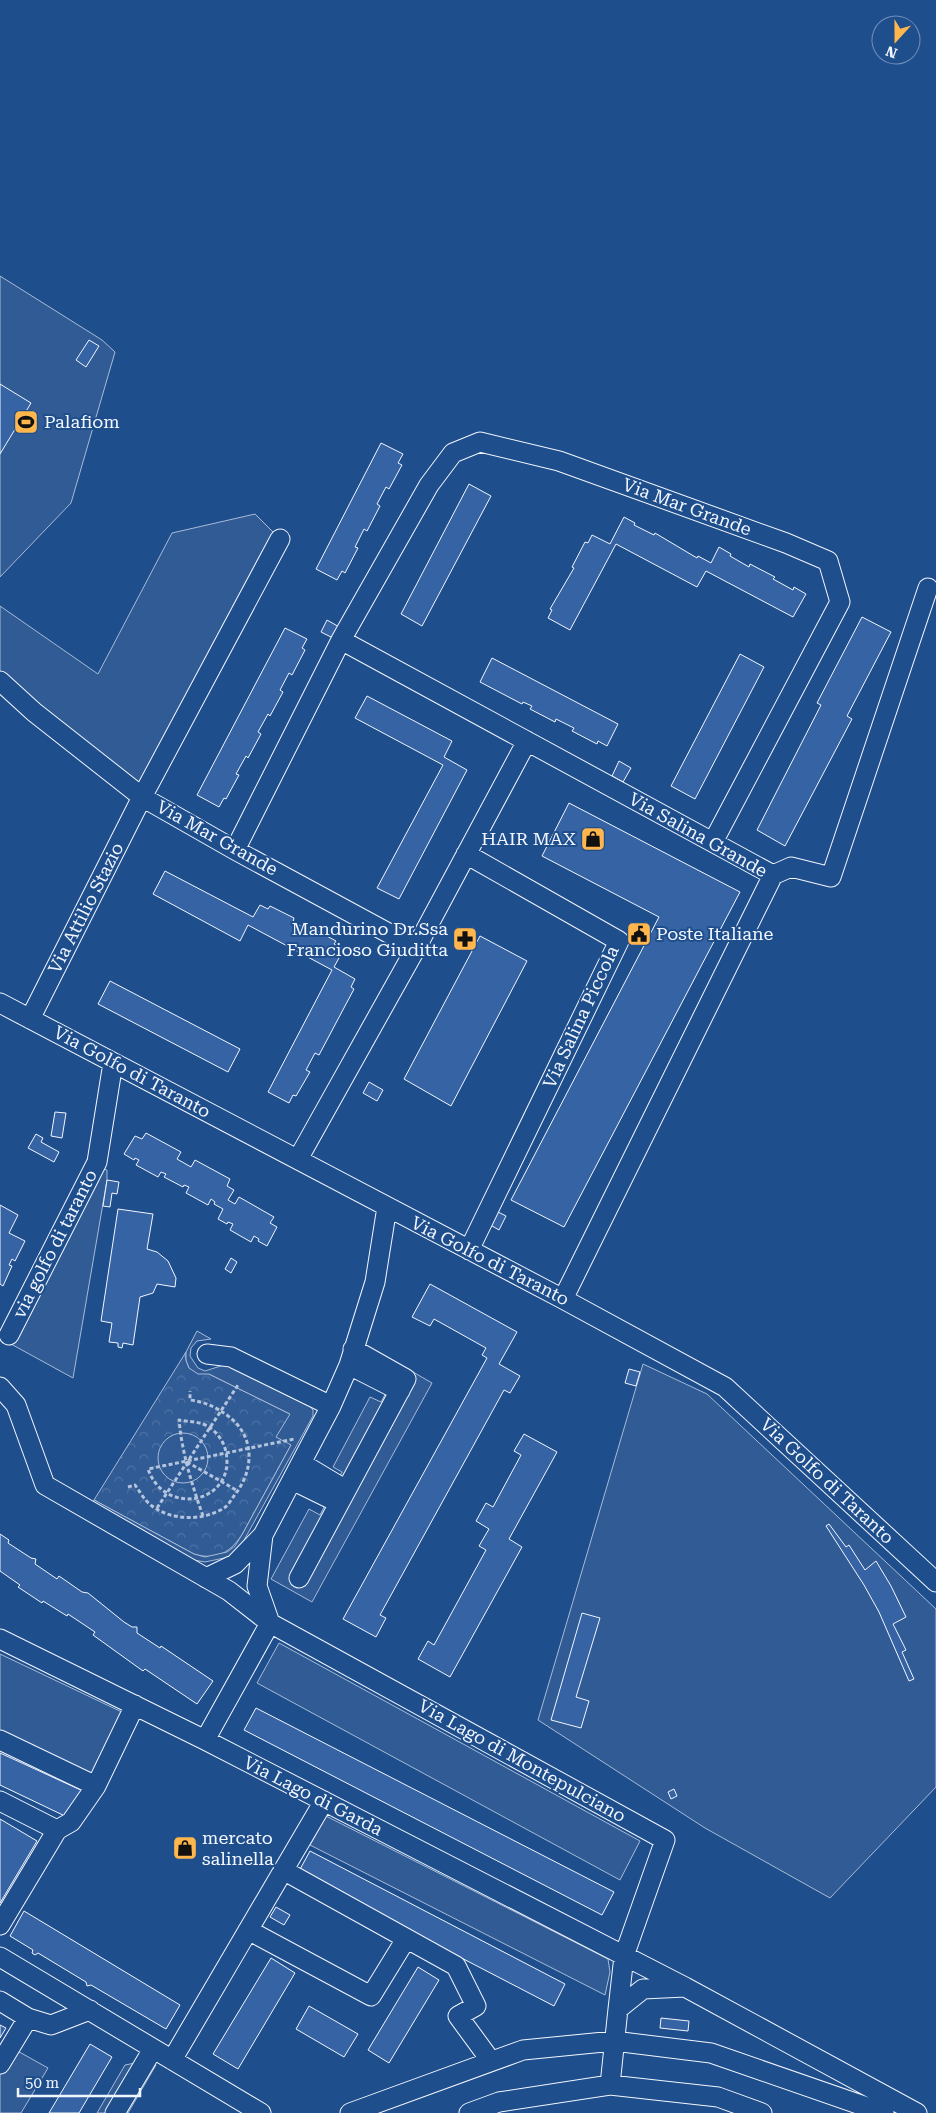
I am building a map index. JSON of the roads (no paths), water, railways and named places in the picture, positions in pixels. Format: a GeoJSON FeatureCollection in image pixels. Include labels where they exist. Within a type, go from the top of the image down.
{"type":"FeatureCollection","features":[{"type":"Feature","properties":{"kind":"street","name":"Via Mar Grande"},"geometry":{"type":"LineString","coordinates":[[341,640],[429,485],[453,453],[480,442],[559,461],[786,543],[828,561],[840,602],[713,842]]}},
{"type":"Feature","properties":{"kind":"street","name":"Via Mar Grande"},"geometry":{"type":"LineString","coordinates":[[280,539],[142,796],[235,850],[416,948]]}},
{"type":"Feature","properties":{"kind":"street"},"geometry":{"type":"LineString","coordinates":[[773,875],[791,867],[830,877],[928,588]]}},
{"type":"Feature","properties":{"kind":"street"},"geometry":{"type":"LineString","coordinates":[[235,850],[341,640]]}},
{"type":"Feature","properties":{"kind":"street","name":"Via Salina Grande"},"geometry":{"type":"LineString","coordinates":[[341,640],[773,875],[563,1299]]}},
{"type":"Feature","properties":{"kind":"street"},"geometry":{"type":"LineString","coordinates":[[0,681],[34,712],[142,796]]}},
{"type":"Feature","properties":{"kind":"street"},"geometry":{"type":"LineString","coordinates":[[298,1159],[416,948],[527,741]]}},
{"type":"Feature","properties":{"kind":"street","name":"Via Attilio Stazio"},"geometry":{"type":"LineString","coordinates":[[30,1019],[142,796]]}},
{"type":"Feature","properties":{"kind":"street","name":"Via Salina Piccola"},"geometry":{"type":"LineString","coordinates":[[466,854],[619,941],[469,1250]]}},
{"type":"Feature","properties":{"kind":"street","name":"Via Golfo di Taranto"},"geometry":{"type":"LineString","coordinates":[[0,1003],[563,1299],[725,1387],[936,1582]]}},
{"type":"Feature","properties":{"kind":"street","name":"via golfo di taranto"},"geometry":{"type":"LineString","coordinates":[[9,1335],[97,1162],[113,1063]]}},
{"type":"Feature","properties":{"kind":"street"},"geometry":{"type":"LineString","coordinates":[[206,1578],[235,1564],[263,1535],[331,1406],[351,1357],[375,1282],[387,1207]]}},
{"type":"Feature","properties":{"kind":"street"},"geometry":{"type":"LineString","coordinates":[[207,1354],[231,1357],[331,1406]]}},
{"type":"Feature","properties":{"kind":"street"},"geometry":{"type":"LineString","coordinates":[[299,1578],[403,1385],[351,1357]]}},
{"type":"Feature","properties":{"kind":"street","name":"Via Lago di Montepulciano"},"geometry":{"type":"LineString","coordinates":[[0,1387],[16,1406],[45,1486],[229,1591],[270,1623],[665,1840],[624,1956]]}},
{"type":"Feature","properties":{"kind":"street"},"geometry":{"type":"LineString","coordinates":[[301,1463],[343,1497]]}},
{"type":"Feature","properties":{"kind":"street"},"geometry":{"type":"LineString","coordinates":[[292,1480],[343,1497]]}},
{"type":"Feature","properties":{"kind":"street"},"geometry":{"type":"LineString","coordinates":[[205,1740],[270,1623],[257,1586],[263,1535]]}},
{"type":"Feature","properties":{"kind":"street","name":"Via Lago di Garda"},"geometry":{"type":"LineString","coordinates":[[0,1639],[205,1740],[685,1987],[918,2113]]}},
{"type":"Feature","properties":{"kind":"street"},"geometry":{"type":"LineString","coordinates":[[0,1926],[57,1830],[71,1822],[96,1786],[135,1705]]}},
{"type":"Feature","properties":{"kind":"street"},"geometry":{"type":"LineString","coordinates":[[0,1740],[96,1786]]}},
{"type":"Feature","properties":{"kind":"street"},"geometry":{"type":"LineString","coordinates":[[0,1801],[57,1830]]}},
{"type":"Feature","properties":{"kind":"street"},"geometry":{"type":"LineString","coordinates":[[172,2060],[324,1801]]}},
{"type":"Feature","properties":{"kind":"street"},"geometry":{"type":"LineString","coordinates":[[283,1870],[456,1966],[476,2006],[458,2016],[491,2061]]}},
{"type":"Feature","properties":{"kind":"street"},"geometry":{"type":"LineString","coordinates":[[248,1930],[370,1996],[406,1939]]}},
{"type":"Feature","properties":{"kind":"street"},"geometry":{"type":"LineString","coordinates":[[610,2085],[624,1956]]}},
{"type":"Feature","properties":{"kind":"street"},"geometry":{"type":"LineString","coordinates":[[0,1957],[261,2113]]}},
{"type":"Feature","properties":{"kind":"street"},"geometry":{"type":"LineString","coordinates":[[618,2009],[643,1989],[685,1987]]}},
{"type":"Feature","properties":{"kind":"street"},"geometry":{"type":"LineString","coordinates":[[0,2001],[28,2018],[51,2025],[90,2010]]}},
{"type":"Feature","properties":{"kind":"street"},"geometry":{"type":"LineString","coordinates":[[0,2064],[28,2018]]}},
{"type":"Feature","properties":{"kind":"street"},"geometry":{"type":"LineString","coordinates":[[350,2113],[523,2050],[614,2041],[711,2053],[839,2106],[884,2113]]}},
{"type":"Feature","properties":{"kind":"street"},"geometry":{"type":"LineString","coordinates":[[115,2113],[152,2049]]}},
{"type":"Feature","properties":{"kind":"street"},"geometry":{"type":"LineString","coordinates":[[469,2113],[499,2102],[610,2085],[718,2097],[762,2113]]}},
{"type":"Feature","properties":{"kind":"place","name":"Palafiom"},"geometry":{"type":"Point","coordinates":[26,422]}},
{"type":"Feature","properties":{"kind":"place","name":"HAIR MAX"},"geometry":{"type":"Point","coordinates":[593,839]}},
{"type":"Feature","properties":{"kind":"place","name":"Poste Italiane"},"geometry":{"type":"Point","coordinates":[639,934]}},
{"type":"Feature","properties":{"kind":"place","name":"Mandurino Dr.Ssa Francioso Giuditta"},"geometry":{"type":"Point","coordinates":[465,939]}},
{"type":"Feature","properties":{"kind":"place","name":"mercato salinella"},"geometry":{"type":"Point","coordinates":[185,1848]}}]}
